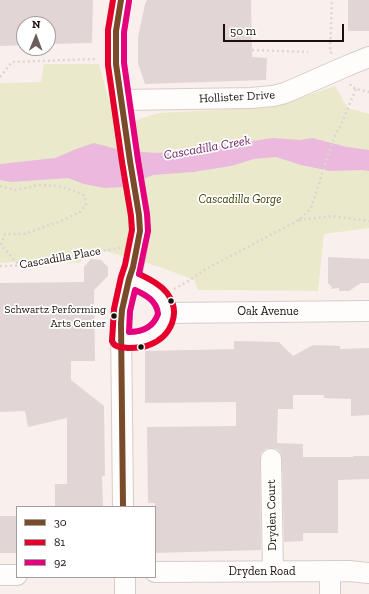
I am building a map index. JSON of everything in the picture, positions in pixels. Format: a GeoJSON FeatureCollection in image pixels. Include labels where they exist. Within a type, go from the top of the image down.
{"type":"FeatureCollection","features":[{"type":"Feature","properties":{"kind":"street"},"geometry":{"type":"LineString","coordinates":[[121,0],[116,31],[118,77],[139,215],[140,231],[122,310],[120,339],[123,506]]}},
{"type":"Feature","properties":{"kind":"street","name":"Hollister Drive"},"geometry":{"type":"LineString","coordinates":[[122,100],[251,98],[273,96],[285,93],[369,57]]}},
{"type":"Feature","properties":{"kind":"street"},"geometry":{"type":"LineString","coordinates":[[120,339],[133,340],[147,337],[158,329],[164,321],[166,313],[163,301],[157,294],[143,285],[129,279]]}},
{"type":"Feature","properties":{"kind":"street","name":"Oak Avenue"},"geometry":{"type":"LineString","coordinates":[[166,313],[369,311]]}},
{"type":"Feature","properties":{"kind":"street","name":"Dryden Court"},"geometry":{"type":"LineString","coordinates":[[271,459],[273,571]]}},
{"type":"Feature","properties":{"kind":"street"},"geometry":{"type":"LineString","coordinates":[[330,571],[330,594]]}},
{"type":"Feature","properties":{"kind":"street","name":"Dryden Road"},"geometry":{"type":"LineString","coordinates":[[156,572],[349,571],[369,573]]}},
{"type":"Feature","properties":{"kind":"street"},"geometry":{"type":"LineString","coordinates":[[0,575],[16,575]]}},
{"type":"Feature","properties":{"kind":"street"},"geometry":{"type":"LineString","coordinates":[[125,578],[125,594]]}},
{"type":"Feature","properties":{"kind":"path"},"geometry":{"type":"LineString","coordinates":[[330,52],[332,0]]}},
{"type":"Feature","properties":{"kind":"path"},"geometry":{"type":"LineString","coordinates":[[252,50],[308,52]]}},
{"type":"Feature","properties":{"kind":"path"},"geometry":{"type":"LineString","coordinates":[[0,77],[12,62],[95,59]]}},
{"type":"Feature","properties":{"kind":"path"},"geometry":{"type":"LineString","coordinates":[[170,291],[206,269],[298,220],[310,209],[334,137],[340,127],[356,89],[369,92]]}},
{"type":"Feature","properties":{"kind":"path"},"geometry":{"type":"LineString","coordinates":[[0,186],[15,190],[39,185],[58,186],[85,196],[86,205],[80,212],[61,221],[24,234],[5,234],[1,245],[20,266]]}},
{"type":"Feature","properties":{"kind":"path"},"geometry":{"type":"LineString","coordinates":[[298,220],[331,216],[369,221]]}},
{"type":"Feature","properties":{"kind":"path","name":"Cascadilla Place"},"geometry":{"type":"LineString","coordinates":[[0,266],[20,266],[50,262],[120,248]]}},
{"type":"Feature","properties":{"kind":"green space","name":"Cascadilla Gorge"},"geometry":{"type":"Polygon","coordinates":[[[44,64],[99,64],[116,127],[158,113],[273,107],[335,86],[348,108],[369,114],[369,228],[324,234],[318,291],[198,290],[194,280],[160,267],[95,248],[79,263],[29,261],[0,263],[0,83],[41,82],[44,64]]]}},
{"type":"Feature","properties":{"kind":"water","name":"Cascadilla Creek"},"geometry":{"type":"Polygon","coordinates":[[[273,138],[300,140],[312,138],[347,147],[369,150],[369,171],[330,171],[301,165],[276,157],[254,159],[231,166],[193,172],[153,175],[124,187],[104,188],[84,184],[68,178],[11,182],[0,180],[0,164],[55,158],[94,143],[120,150],[155,153],[184,151],[273,138]]]}},
{"type":"Feature","properties":{"kind":"building"},"geometry":{"type":"Polygon","coordinates":[[[0,0],[93,0],[92,43],[56,44],[56,16],[16,16],[16,45],[0,46],[0,0]]]}},
{"type":"Feature","properties":{"kind":"building"},"geometry":{"type":"Polygon","coordinates":[[[147,0],[251,0],[252,57],[267,58],[266,80],[145,84],[138,63],[138,37],[147,0]]]}},
{"type":"Feature","properties":{"kind":"building"},"geometry":{"type":"Polygon","coordinates":[[[348,0],[369,0],[369,31],[348,31],[348,0]]]}},
{"type":"Feature","properties":{"kind":"building"},"geometry":{"type":"Polygon","coordinates":[[[328,257],[369,259],[369,283],[361,283],[349,291],[339,291],[339,288],[331,289],[332,286],[328,284],[328,257]]]}},
{"type":"Feature","properties":{"kind":"building"},"geometry":{"type":"Polygon","coordinates":[[[91,259],[101,260],[108,267],[108,276],[94,290],[95,361],[71,361],[71,380],[104,406],[105,476],[102,476],[103,506],[55,506],[55,484],[67,484],[67,418],[28,427],[25,411],[0,412],[0,283],[84,282],[84,267],[91,259]]]}},
{"type":"Feature","properties":{"kind":"building"},"geometry":{"type":"Polygon","coordinates":[[[234,341],[279,342],[293,356],[313,345],[340,346],[340,349],[369,348],[369,415],[351,416],[351,399],[324,398],[324,395],[293,395],[293,409],[278,409],[277,443],[303,444],[303,457],[369,456],[369,479],[338,480],[338,533],[303,533],[303,541],[284,542],[281,453],[277,449],[265,449],[261,453],[260,459],[261,550],[156,553],[156,506],[155,503],[148,503],[147,427],[236,426],[236,402],[145,403],[145,351],[234,349],[234,341]]]}},
{"type":"Feature","properties":{"kind":"building"},"geometry":{"type":"Polygon","coordinates":[[[0,516],[16,516],[16,553],[0,553],[0,516]]]}},
{"type":"Feature","properties":{"kind":"transit line","name":"81"},"geometry":{"type":"LineString","coordinates":[[113,0],[108,30],[108,65],[132,230],[121,277]]}},
{"type":"Feature","properties":{"kind":"transit line","name":"30"},"geometry":{"type":"LineString","coordinates":[[121,0],[116,31],[116,64],[139,215],[140,231],[122,310],[121,323],[123,506]]}},
{"type":"Feature","properties":{"kind":"transit line","name":"92"},"geometry":{"type":"LineString","coordinates":[[129,1],[124,32],[124,63],[147,214],[148,231],[139,274]]}},
{"type":"Feature","properties":{"kind":"transit line","name":"81"},"geometry":{"type":"LineString","coordinates":[[121,277],[114,309],[112,341],[118,347],[141,347],[149,345],[163,336],[172,324],[174,308],[167,293],[161,287],[139,274]]}},
{"type":"Feature","properties":{"kind":"transit line","name":"92"},"geometry":{"type":"LineString","coordinates":[[135,290],[147,296],[156,305],[158,314],[150,326],[143,330],[129,332],[130,311],[135,290]]}},
{"type":"Feature","properties":{"kind":"place","name":"Schwartz Performing Arts Center"},"geometry":{"type":"Point","coordinates":[114,316]}}]}
